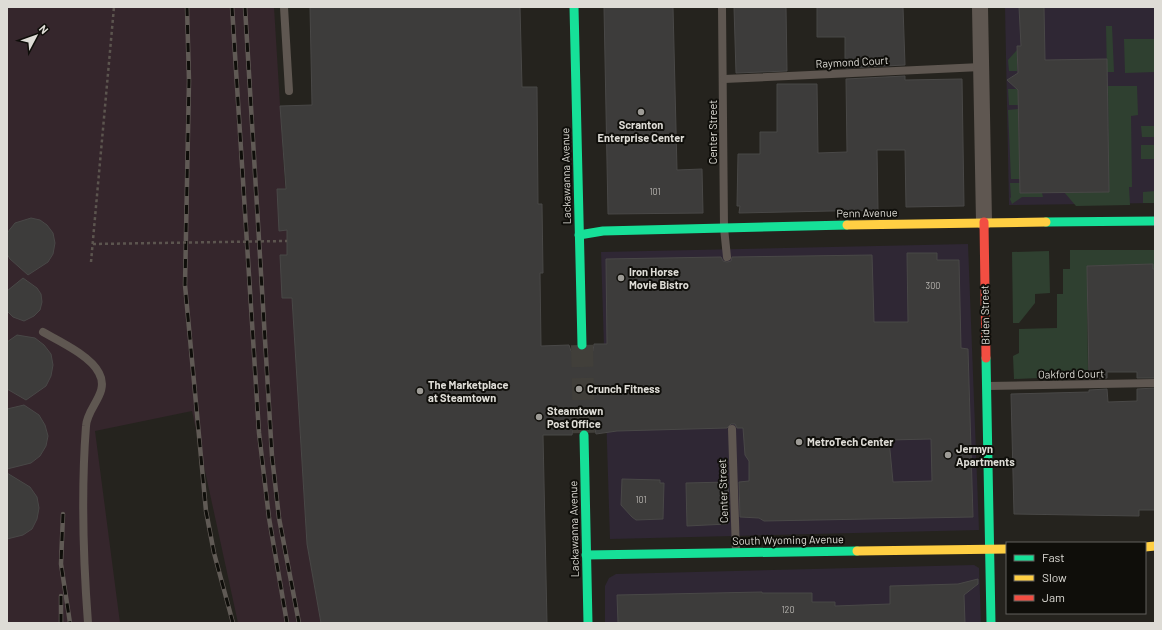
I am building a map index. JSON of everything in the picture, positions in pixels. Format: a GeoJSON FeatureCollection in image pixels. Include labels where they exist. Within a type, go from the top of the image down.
{"type":"FeatureCollection","features":[{"type":"Feature","properties":{"kind":"main road","name":"Lackawanna Avenue"},"geometry":{"type":"LineString","coordinates":[[574,7],[582,345]]}},
{"type":"Feature","properties":{"kind":"main road","name":"Penn Avenue"},"geometry":{"type":"LineString","coordinates":[[579,235],[603,231],[724,228],[984,222],[1155,221]]}},
{"type":"Feature","properties":{"kind":"main road","name":"Biden Street"},"geometry":{"type":"LineString","coordinates":[[984,222],[991,623]]}},
{"type":"Feature","properties":{"kind":"main road","name":"Lackawanna Avenue"},"geometry":{"type":"LineString","coordinates":[[584,434],[588,623]]}},
{"type":"Feature","properties":{"kind":"main road","name":"South Wyoming Avenue"},"geometry":{"type":"LineString","coordinates":[[586,555],[1006,549]]}},
{"type":"Feature","properties":{"kind":"street","name":"Biden Street"},"geometry":{"type":"LineString","coordinates":[[980,7],[984,222]]}},
{"type":"Feature","properties":{"kind":"lane"},"geometry":{"type":"LineString","coordinates":[[284,7],[289,91]]}},
{"type":"Feature","properties":{"kind":"lane","name":"Center Street"},"geometry":{"type":"LineString","coordinates":[[722,7],[724,79],[724,228],[727,257]]}},
{"type":"Feature","properties":{"kind":"lane","name":"Raymond Court"},"geometry":{"type":"LineString","coordinates":[[724,79],[981,67]]}},
{"type":"Feature","properties":{"kind":"lane"},"geometry":{"type":"LineString","coordinates":[[43,332],[69,347],[90,362],[99,373],[102,391],[86,420],[82,478],[84,562],[88,623]]}},
{"type":"Feature","properties":{"kind":"lane","name":"Oakford Court"},"geometry":{"type":"LineString","coordinates":[[987,386],[1155,383]]}},
{"type":"Feature","properties":{"kind":"lane","name":"Center Street"},"geometry":{"type":"LineString","coordinates":[[732,429],[736,552]]}},
{"type":"Feature","properties":{"kind":"path"},"geometry":{"type":"LineString","coordinates":[[91,262],[114,7]]}},
{"type":"Feature","properties":{"kind":"path"},"geometry":{"type":"LineString","coordinates":[[93,244],[287,241]]}},
{"type":"Feature","properties":{"kind":"shaded area"},"geometry":{"type":"Polygon","coordinates":[[[7,7],[274,7],[307,544],[321,623],[238,623],[192,411],[95,431],[120,623],[7,623],[7,7]]]}},
{"type":"Feature","properties":{"kind":"shaded area"},"geometry":{"type":"Polygon","coordinates":[[[1005,7],[1155,7],[1155,203],[1009,205],[1005,7]]]}},
{"type":"Feature","properties":{"kind":"shaded area"},"geometry":{"type":"Polygon","coordinates":[[[968,244],[979,530],[610,539],[601,252],[968,244]]]}},
{"type":"Feature","properties":{"kind":"shaded area"},"geometry":{"type":"Polygon","coordinates":[[[974,565],[979,568],[981,623],[605,623],[605,586],[609,578],[616,574],[974,565]]]}},
{"type":"Feature","properties":{"kind":"green space"},"geometry":{"type":"Polygon","coordinates":[[[1106,26],[1112,26],[1114,72],[1107,72],[1106,26]]]}},
{"type":"Feature","properties":{"kind":"green space"},"geometry":{"type":"Polygon","coordinates":[[[1124,39],[1155,39],[1155,72],[1125,73],[1124,39]]]}},
{"type":"Feature","properties":{"kind":"green space"},"geometry":{"type":"Polygon","coordinates":[[[1017,50],[1017,71],[1009,71],[1008,60],[1017,50]]]}},
{"type":"Feature","properties":{"kind":"green space"},"geometry":{"type":"Polygon","coordinates":[[[1108,86],[1137,86],[1138,115],[1131,116],[1132,187],[1129,187],[1130,205],[1076,206],[1064,192],[1109,191],[1108,86]]]}},
{"type":"Feature","properties":{"kind":"green space"},"geometry":{"type":"Polygon","coordinates":[[[1008,89],[1018,89],[1018,105],[1009,105],[1008,89]]]}},
{"type":"Feature","properties":{"kind":"green space"},"geometry":{"type":"Polygon","coordinates":[[[1018,109],[1020,179],[1011,179],[1008,110],[1018,109]]]}},
{"type":"Feature","properties":{"kind":"green space"},"geometry":{"type":"Polygon","coordinates":[[[1141,126],[1155,126],[1155,137],[1142,137],[1141,126]]]}},
{"type":"Feature","properties":{"kind":"green space"},"geometry":{"type":"Polygon","coordinates":[[[1141,145],[1155,145],[1155,159],[1141,159],[1141,145]]]}},
{"type":"Feature","properties":{"kind":"green space"},"geometry":{"type":"Polygon","coordinates":[[[1010,183],[1020,183],[1020,193],[1042,193],[1043,197],[1022,197],[1012,204],[1010,199],[1010,183]]]}},
{"type":"Feature","properties":{"kind":"green space"},"geometry":{"type":"Polygon","coordinates":[[[1155,191],[1155,203],[1143,203],[1143,192],[1155,191]]]}},
{"type":"Feature","properties":{"kind":"green space"},"geometry":{"type":"Polygon","coordinates":[[[1070,250],[1155,250],[1155,269],[1153,269],[1153,264],[1087,266],[1088,376],[1014,379],[1013,356],[1019,353],[1019,329],[1057,328],[1057,294],[1063,294],[1063,269],[1070,269],[1070,250]]]}},
{"type":"Feature","properties":{"kind":"green space"},"geometry":{"type":"Polygon","coordinates":[[[1049,251],[1050,293],[1035,294],[1035,303],[1019,323],[1013,323],[1012,252],[1049,251]]]}},
{"type":"Feature","properties":{"kind":"building","name":"The Marketplace at Steamtown"},"geometry":{"type":"Polygon","coordinates":[[[310,7],[520,7],[522,87],[537,87],[538,204],[542,204],[543,273],[540,273],[541,346],[569,345],[571,351],[576,356],[583,357],[589,355],[593,351],[594,344],[607,344],[606,259],[721,257],[723,261],[727,262],[731,261],[732,257],[872,255],[874,322],[908,322],[907,253],[937,253],[937,260],[959,260],[961,348],[968,349],[973,517],[764,521],[759,518],[740,517],[739,482],[749,481],[749,461],[745,455],[743,428],[737,428],[735,424],[731,424],[727,428],[617,431],[596,434],[595,429],[590,424],[583,423],[577,425],[573,429],[572,435],[543,435],[547,623],[321,623],[307,544],[292,298],[282,298],[280,255],[287,255],[287,230],[279,231],[277,189],[286,189],[280,106],[312,105],[310,7]],[[931,439],[889,440],[893,482],[932,481],[931,439]]]}},
{"type":"Feature","properties":{"kind":"building","name":"Scranton Enterprise Center"},"geometry":{"type":"Polygon","coordinates":[[[604,7],[673,7],[677,170],[702,169],[703,213],[608,214],[604,7]]]}},
{"type":"Feature","properties":{"kind":"building"},"geometry":{"type":"Polygon","coordinates":[[[734,7],[786,7],[787,71],[736,73],[734,7]]]}},
{"type":"Feature","properties":{"kind":"building"},"geometry":{"type":"Polygon","coordinates":[[[817,7],[903,7],[905,65],[845,68],[845,37],[817,37],[817,7]]]}},
{"type":"Feature","properties":{"kind":"building"},"geometry":{"type":"Polygon","coordinates":[[[1019,7],[1044,7],[1045,60],[1107,59],[1109,192],[1020,193],[1018,90],[1007,80],[1018,73],[1017,46],[1021,46],[1019,7]]]}},
{"type":"Feature","properties":{"kind":"building"},"geometry":{"type":"Polygon","coordinates":[[[905,76],[905,80],[962,79],[964,206],[906,207],[905,150],[877,150],[878,210],[739,213],[740,206],[737,206],[738,154],[760,154],[760,132],[777,132],[777,84],[817,84],[818,153],[847,152],[846,79],[905,76]]]}},
{"type":"Feature","properties":{"kind":"building"},"geometry":{"type":"Polygon","coordinates":[[[31,218],[40,220],[47,225],[53,233],[55,243],[53,254],[48,262],[28,275],[10,259],[7,254],[7,233],[15,223],[31,218]]]}},
{"type":"Feature","properties":{"kind":"building"},"geometry":{"type":"Polygon","coordinates":[[[1153,264],[1153,269],[1155,269],[1155,378],[1137,378],[1137,372],[1107,372],[1107,378],[1089,379],[1087,266],[1153,264]]]}},
{"type":"Feature","properties":{"kind":"building"},"geometry":{"type":"Polygon","coordinates":[[[23,278],[37,288],[41,294],[42,302],[40,310],[34,316],[24,321],[13,317],[7,311],[7,291],[23,278]]]}},
{"type":"Feature","properties":{"kind":"building"},"geometry":{"type":"Polygon","coordinates":[[[17,335],[35,338],[44,345],[51,354],[53,365],[51,376],[46,386],[26,400],[7,389],[7,342],[17,335]]]}},
{"type":"Feature","properties":{"kind":"building"},"geometry":{"type":"Polygon","coordinates":[[[1155,388],[1155,510],[1139,510],[1139,516],[1014,514],[1011,394],[1089,392],[1089,390],[1107,389],[1108,402],[1137,401],[1137,389],[1155,388]]]}},
{"type":"Feature","properties":{"kind":"building"},"geometry":{"type":"Polygon","coordinates":[[[24,405],[39,415],[45,425],[48,436],[46,446],[40,456],[31,463],[7,469],[7,409],[24,405]]]}},
{"type":"Feature","properties":{"kind":"building"},"geometry":{"type":"Polygon","coordinates":[[[7,473],[30,487],[37,497],[39,508],[37,519],[32,529],[23,535],[7,539],[7,473]]]}},
{"type":"Feature","properties":{"kind":"building"},"geometry":{"type":"Polygon","coordinates":[[[622,479],[660,480],[660,483],[664,483],[663,519],[636,520],[632,517],[621,505],[622,479]]]}},
{"type":"Feature","properties":{"kind":"building"},"geometry":{"type":"Polygon","coordinates":[[[728,482],[729,516],[727,515],[727,524],[687,526],[686,483],[728,482]]]}},
{"type":"Feature","properties":{"kind":"building"},"geometry":{"type":"Polygon","coordinates":[[[978,579],[978,584],[964,595],[965,623],[618,623],[617,595],[762,592],[812,593],[812,602],[835,602],[835,606],[890,604],[890,586],[958,584],[978,579]]]}},
{"type":"Feature","properties":{"kind":"tunnel"},"geometry":{"type":"LineString","coordinates":[[582,345],[584,435]]}},
{"type":"Feature","properties":{"kind":"railway"},"geometry":{"type":"LineString","coordinates":[[187,7],[189,81],[185,285],[206,511],[214,553],[233,623]]}},
{"type":"Feature","properties":{"kind":"railway"},"geometry":{"type":"LineString","coordinates":[[232,7],[259,433],[269,518],[287,623]]}},
{"type":"Feature","properties":{"kind":"railway"},"geometry":{"type":"LineString","coordinates":[[245,7],[272,456],[279,518],[299,623]]}},
{"type":"Feature","properties":{"kind":"railway"},"geometry":{"type":"LineString","coordinates":[[63,514],[61,564],[70,623]]}},
{"type":"Feature","properties":{"kind":"railway"},"geometry":{"type":"LineString","coordinates":[[61,596],[61,623]]}},
{"type":"Feature","properties":{"kind":"traffic: fast"},"geometry":{"type":"LineString","coordinates":[[574,7],[582,345]]}},
{"type":"Feature","properties":{"kind":"traffic: fast"},"geometry":{"type":"LineString","coordinates":[[1046,222],[1155,221]]}},
{"type":"Feature","properties":{"kind":"traffic: fast"},"geometry":{"type":"LineString","coordinates":[[579,235],[603,231],[847,225]]}},
{"type":"Feature","properties":{"kind":"traffic: fast"},"geometry":{"type":"LineString","coordinates":[[986,358],[991,623]]}},
{"type":"Feature","properties":{"kind":"traffic: fast"},"geometry":{"type":"LineString","coordinates":[[584,435],[588,623]]}},
{"type":"Feature","properties":{"kind":"traffic: fast"},"geometry":{"type":"LineString","coordinates":[[586,555],[857,551]]}},
{"type":"Feature","properties":{"kind":"traffic: slow"},"geometry":{"type":"LineString","coordinates":[[847,225],[1046,222]]}},
{"type":"Feature","properties":{"kind":"traffic: slow"},"geometry":{"type":"LineString","coordinates":[[1146,547],[1155,546]]}},
{"type":"Feature","properties":{"kind":"traffic: slow"},"geometry":{"type":"LineString","coordinates":[[857,551],[1006,549]]}},
{"type":"Feature","properties":{"kind":"traffic: jam"},"geometry":{"type":"LineString","coordinates":[[984,222],[986,358]]}},
{"type":"Feature","properties":{"kind":"place","name":"Scranton Enterprise Center"},"geometry":{"type":"Point","coordinates":[641,112]}},
{"type":"Feature","properties":{"kind":"place","name":"Iron Horse Movie Bistro"},"geometry":{"type":"Point","coordinates":[621,278]}},
{"type":"Feature","properties":{"kind":"place","name":"Crunch Fitness"},"geometry":{"type":"Point","coordinates":[579,389]}},
{"type":"Feature","properties":{"kind":"place","name":"The Marketplace at Steamtown"},"geometry":{"type":"Point","coordinates":[420,391]}},
{"type":"Feature","properties":{"kind":"place","name":"Steamtown Post Office"},"geometry":{"type":"Point","coordinates":[539,417]}},
{"type":"Feature","properties":{"kind":"place","name":"MetroTech Center"},"geometry":{"type":"Point","coordinates":[799,442]}},
{"type":"Feature","properties":{"kind":"place","name":"Jermyn Apartments"},"geometry":{"type":"Point","coordinates":[948,455]}}]}
